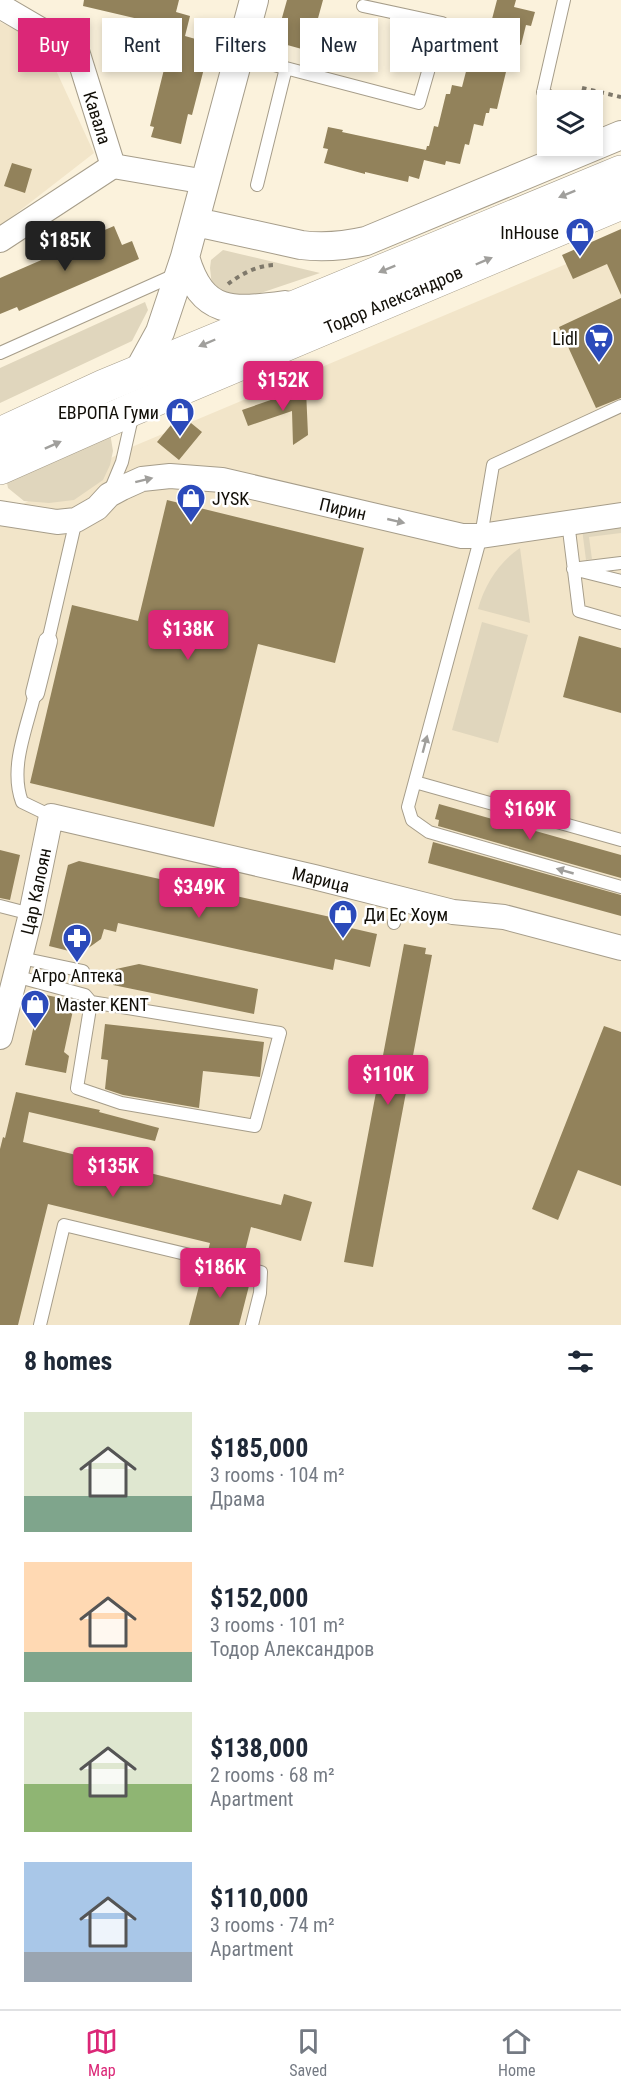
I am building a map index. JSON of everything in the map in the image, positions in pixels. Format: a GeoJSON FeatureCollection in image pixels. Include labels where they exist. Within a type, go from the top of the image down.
{"type":"FeatureCollection","features":[{"type":"Feature","properties":{"kind":"main road","name":"Тодор Александров"},"geometry":{"type":"LineString","coordinates":[[0,434],[138,372],[621,172]]}},
{"type":"Feature","properties":{"kind":"main road","name":"Тодор Александров"},"geometry":{"type":"LineString","coordinates":[[0,468],[621,203]]}},
{"type":"Feature","properties":{"kind":"street"},"geometry":{"type":"LineString","coordinates":[[250,18],[254,0]]}},
{"type":"Feature","properties":{"kind":"street","name":"Кавала"},"geometry":{"type":"LineString","coordinates":[[0,6],[77,51],[113,166]]}},
{"type":"Feature","properties":{"kind":"street"},"geometry":{"type":"LineString","coordinates":[[138,372],[160,332],[183,265],[236,72]]}},
{"type":"Feature","properties":{"kind":"street"},"geometry":{"type":"LineString","coordinates":[[196,222],[319,248],[346,246],[366,241],[621,135]]}},
{"type":"Feature","properties":{"kind":"street"},"geometry":{"type":"LineString","coordinates":[[0,240],[113,166],[206,182]]}},
{"type":"Feature","properties":{"kind":"street"},"geometry":{"type":"LineString","coordinates":[[183,265],[209,300],[230,309],[308,301]]}},
{"type":"Feature","properties":{"kind":"street","name":"Пирин"},"geometry":{"type":"LineString","coordinates":[[76,520],[97,508],[109,495],[142,479],[170,476],[222,480],[462,536],[481,536],[621,515]]}},
{"type":"Feature","properties":{"kind":"street"},"geometry":{"type":"LineString","coordinates":[[0,513],[57,522],[76,520]]}},
{"type":"Feature","properties":{"kind":"street"},"geometry":{"type":"LineString","coordinates":[[35,693],[48,641]]}},
{"type":"Feature","properties":{"kind":"street","name":"Марица"},"geometry":{"type":"LineString","coordinates":[[51,816],[453,912],[504,917],[621,948]]}},
{"type":"Feature","properties":{"kind":"street","name":"Цар Калоян"},"geometry":{"type":"LineString","coordinates":[[0,1037],[31,914],[51,816]]}},
{"type":"Feature","properties":{"kind":"lane"},"geometry":{"type":"LineString","coordinates":[[543,90],[564,0]]}},
{"type":"Feature","properties":{"kind":"lane"},"geometry":{"type":"LineString","coordinates":[[288,69],[419,103],[442,23],[363,6]]}},
{"type":"Feature","properties":{"kind":"lane"},"geometry":{"type":"LineString","coordinates":[[257,185],[285,72]]}},
{"type":"Feature","properties":{"kind":"lane"},"geometry":{"type":"LineString","coordinates":[[0,353],[183,265]]}},
{"type":"Feature","properties":{"kind":"lane"},"geometry":{"type":"LineString","coordinates":[[621,406],[493,465],[481,536],[408,807],[412,820],[429,832],[621,886]]}},
{"type":"Feature","properties":{"kind":"lane"},"geometry":{"type":"LineString","coordinates":[[109,495],[122,462],[133,410]]}},
{"type":"Feature","properties":{"kind":"lane"},"geometry":{"type":"LineString","coordinates":[[48,641],[76,520]]}},
{"type":"Feature","properties":{"kind":"lane"},"geometry":{"type":"LineString","coordinates":[[568,522],[579,611],[621,623]]}},
{"type":"Feature","properties":{"kind":"lane"},"geometry":{"type":"LineString","coordinates":[[573,569],[621,563]]}},
{"type":"Feature","properties":{"kind":"lane"},"geometry":{"type":"LineString","coordinates":[[573,569],[621,581]]}},
{"type":"Feature","properties":{"kind":"lane","name":"Марица"},"geometry":{"type":"LineString","coordinates":[[35,693],[18,765],[17,788],[22,802],[51,816]]}},
{"type":"Feature","properties":{"kind":"lane"},"geometry":{"type":"LineString","coordinates":[[415,782],[621,840]]}},
{"type":"Feature","properties":{"kind":"lane"},"geometry":{"type":"LineString","coordinates":[[394,923],[400,898]]}},
{"type":"Feature","properties":{"kind":"lane"},"geometry":{"type":"LineString","coordinates":[[0,906],[31,914]]}},
{"type":"Feature","properties":{"kind":"lane"},"geometry":{"type":"LineString","coordinates":[[18,967],[83,971]]}},
{"type":"Feature","properties":{"kind":"lane"},"geometry":{"type":"LineString","coordinates":[[18,967],[85,995],[91,1002],[280,1033],[255,1125],[121,1103],[77,1089],[91,1002]]}},
{"type":"Feature","properties":{"kind":"lane"},"geometry":{"type":"LineString","coordinates":[[40,1325],[64,1225],[261,1272],[260,1293],[252,1325]]}},
{"type":"Feature","properties":{"kind":"path"},"geometry":{"type":"LineString","coordinates":[[582,88],[621,97]]}},
{"type":"Feature","properties":{"kind":"path"},"geometry":{"type":"LineString","coordinates":[[209,300],[240,274],[268,265],[280,265]]}},
{"type":"Feature","properties":{"kind":"shaded area"},"geometry":{"type":"Polygon","coordinates":[[[0,22],[18,30],[18,72],[57,72],[94,153],[0,226],[0,22]]]}},
{"type":"Feature","properties":{"kind":"shaded area"},"geometry":{"type":"Polygon","coordinates":[[[621,241],[621,1325],[0,1325],[0,516],[134,446],[621,241]]]}},
{"type":"Feature","properties":{"kind":"shaded area"},"geometry":{"type":"Polygon","coordinates":[[[223,250],[320,273],[240,300],[212,286],[211,260],[223,250]]]}},
{"type":"Feature","properties":{"kind":"shaded area"},"geometry":{"type":"Polygon","coordinates":[[[145,302],[148,310],[132,341],[0,403],[0,368],[145,302]]]}},
{"type":"Feature","properties":{"kind":"shaded area"},"geometry":{"type":"Polygon","coordinates":[[[110,433],[113,451],[103,480],[74,500],[49,503],[24,501],[8,488],[6,478],[110,433]]]}},
{"type":"Feature","properties":{"kind":"shaded area"},"geometry":{"type":"Polygon","coordinates":[[[621,525],[621,533],[589,537],[592,559],[586,560],[582,529],[621,525]]]}},
{"type":"Feature","properties":{"kind":"shaded area"},"geometry":{"type":"Polygon","coordinates":[[[520,548],[530,623],[478,609],[494,574],[520,548]]]}},
{"type":"Feature","properties":{"kind":"shaded area"},"geometry":{"type":"Polygon","coordinates":[[[482,622],[528,635],[498,743],[452,730],[482,622]]]}},
{"type":"Feature","properties":{"kind":"building"},"geometry":{"type":"Polygon","coordinates":[[[84,0],[179,0],[176,12],[190,16],[185,36],[194,39],[194,72],[203,72],[192,115],[188,114],[181,144],[151,137],[154,127],[150,126],[163,72],[182,72],[182,18],[134,18],[83,6],[84,0]]]}},
{"type":"Feature","properties":{"kind":"building"},"geometry":{"type":"Polygon","coordinates":[[[287,0],[323,0],[318,18],[300,18],[300,49],[288,45],[288,18],[282,18],[287,0]]]}},
{"type":"Feature","properties":{"kind":"building"},"geometry":{"type":"Polygon","coordinates":[[[497,0],[516,0],[514,7],[535,12],[531,26],[526,25],[521,45],[520,18],[492,18],[497,0]]]}},
{"type":"Feature","properties":{"kind":"building"},"geometry":{"type":"Polygon","coordinates":[[[466,72],[506,72],[497,109],[490,108],[489,113],[486,113],[483,126],[474,124],[469,145],[465,144],[460,164],[446,161],[445,165],[424,160],[419,179],[409,176],[408,182],[324,163],[328,149],[323,148],[328,127],[426,150],[434,126],[438,127],[446,94],[450,94],[452,85],[462,87],[466,72]]]}},
{"type":"Feature","properties":{"kind":"building"},"geometry":{"type":"Polygon","coordinates":[[[12,163],[32,169],[25,193],[4,186],[12,163]]]}},
{"type":"Feature","properties":{"kind":"building"},"geometry":{"type":"Polygon","coordinates":[[[114,226],[122,245],[132,241],[139,259],[19,311],[17,307],[0,314],[0,278],[53,255],[54,259],[102,237],[100,232],[114,226]]]}},
{"type":"Feature","properties":{"kind":"building"},"geometry":{"type":"Polygon","coordinates":[[[621,229],[621,295],[607,264],[573,279],[562,255],[621,229]]]}},
{"type":"Feature","properties":{"kind":"building","name":"Lidl"},"geometry":{"type":"Polygon","coordinates":[[[621,298],[621,398],[596,408],[559,327],[621,298]]]}},
{"type":"Feature","properties":{"kind":"building"},"geometry":{"type":"Polygon","coordinates":[[[291,390],[306,390],[308,435],[293,445],[292,411],[248,426],[242,410],[291,393],[291,390]]]}},
{"type":"Feature","properties":{"kind":"building","name":"ЕВРОПА Гуми"},"geometry":{"type":"Polygon","coordinates":[[[180,414],[202,432],[179,460],[157,442],[180,414]]]}},
{"type":"Feature","properties":{"kind":"building"},"geometry":{"type":"Polygon","coordinates":[[[167,500],[364,548],[335,663],[258,644],[214,827],[30,783],[72,605],[138,621],[167,500]]]}},
{"type":"Feature","properties":{"kind":"building"},"geometry":{"type":"Polygon","coordinates":[[[579,636],[621,648],[621,713],[563,697],[579,636]]]}},
{"type":"Feature","properties":{"kind":"building"},"geometry":{"type":"Polygon","coordinates":[[[439,804],[621,855],[621,878],[438,826],[439,820],[435,819],[439,804]]]}},
{"type":"Feature","properties":{"kind":"building"},"geometry":{"type":"Polygon","coordinates":[[[433,842],[621,895],[621,916],[428,863],[433,842]]]}},
{"type":"Feature","properties":{"kind":"building"},"geometry":{"type":"Polygon","coordinates":[[[0,850],[20,855],[10,900],[0,898],[0,850]]]}},
{"type":"Feature","properties":{"kind":"building"},"geometry":{"type":"Polygon","coordinates":[[[79,861],[344,920],[342,926],[377,934],[370,967],[335,959],[333,970],[118,923],[116,932],[104,929],[101,939],[87,949],[69,951],[49,946],[68,865],[79,861]]]}},
{"type":"Feature","properties":{"kind":"building"},"geometry":{"type":"Polygon","coordinates":[[[404,944],[426,948],[425,954],[432,955],[373,1267],[344,1262],[404,944]]]}},
{"type":"Feature","properties":{"kind":"building"},"geometry":{"type":"Polygon","coordinates":[[[139,964],[258,989],[254,1014],[113,985],[116,969],[139,964]]]}},
{"type":"Feature","properties":{"kind":"building"},"geometry":{"type":"Polygon","coordinates":[[[41,994],[75,1001],[64,1052],[69,1056],[66,1073],[25,1065],[41,994]]]}},
{"type":"Feature","properties":{"kind":"building"},"geometry":{"type":"Polygon","coordinates":[[[105,1024],[264,1042],[260,1077],[203,1071],[199,1108],[123,1095],[105,1089],[108,1060],[101,1059],[105,1024]]]}},
{"type":"Feature","properties":{"kind":"building"},"geometry":{"type":"Polygon","coordinates":[[[604,1026],[621,1032],[621,1186],[578,1170],[558,1220],[532,1209],[604,1026]]]}},
{"type":"Feature","properties":{"kind":"building"},"geometry":{"type":"Polygon","coordinates":[[[16,1092],[100,1110],[99,1112],[159,1128],[155,1141],[29,1112],[23,1142],[281,1205],[284,1194],[312,1202],[301,1241],[251,1227],[243,1259],[208,1251],[210,1243],[48,1204],[18,1325],[0,1325],[0,1149],[3,1137],[5,1138],[16,1092]]]}},
{"type":"Feature","properties":{"kind":"building"},"geometry":{"type":"Polygon","coordinates":[[[204,1267],[251,1278],[239,1325],[189,1325],[204,1267]]]}},
{"type":"Feature","properties":{"kind":"place","name":"InHouse"},"geometry":{"type":"Point","coordinates":[580,258]}},
{"type":"Feature","properties":{"kind":"place","name":"Lidl"},"geometry":{"type":"Point","coordinates":[599,364]}},
{"type":"Feature","properties":{"kind":"place","name":"ЕВРОПА Гуми"},"geometry":{"type":"Point","coordinates":[180,438]}},
{"type":"Feature","properties":{"kind":"place","name":"JYSK"},"geometry":{"type":"Point","coordinates":[191,524]}},
{"type":"Feature","properties":{"kind":"place","name":"Ди Ес Хоум"},"geometry":{"type":"Point","coordinates":[343,940]}},
{"type":"Feature","properties":{"kind":"place","name":"Агро Аптека"},"geometry":{"type":"Point","coordinates":[77,964]}},
{"type":"Feature","properties":{"kind":"place","name":"Master KENT"},"geometry":{"type":"Point","coordinates":[35,1030]}}]}
